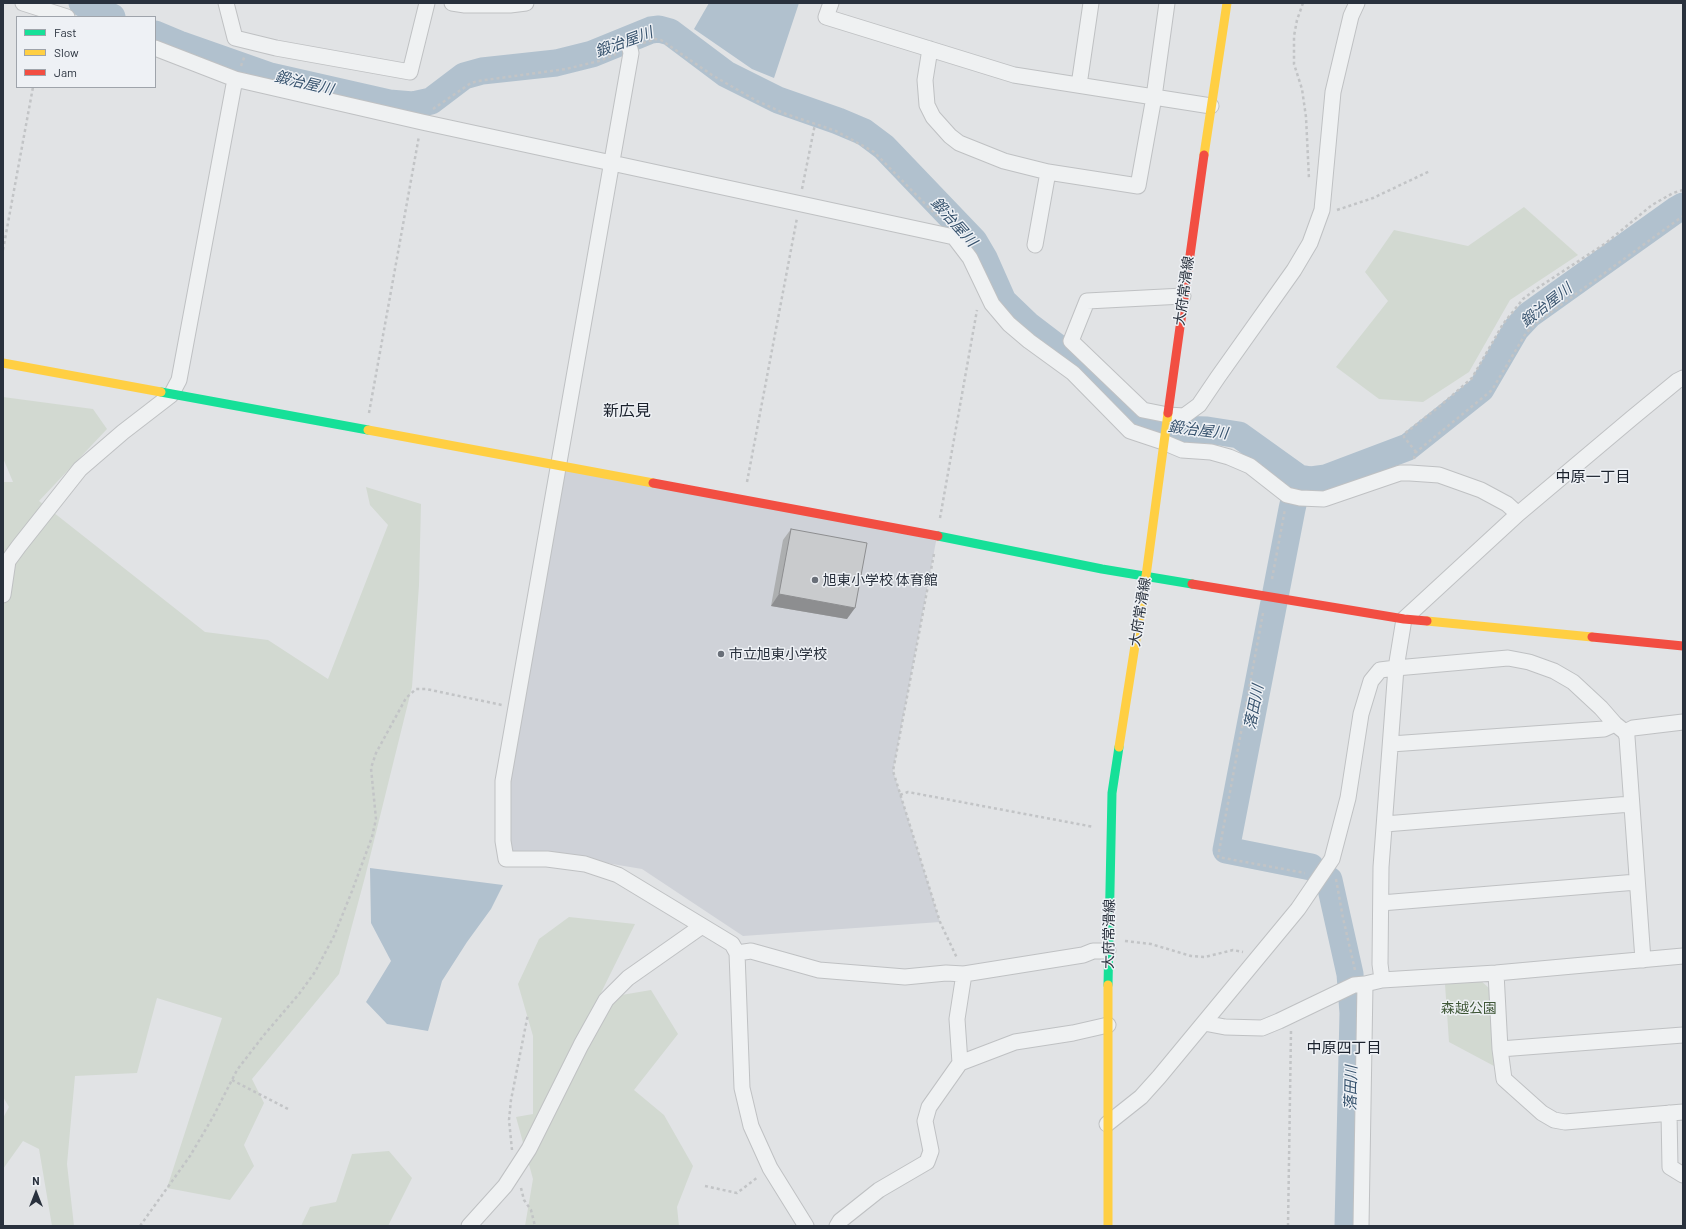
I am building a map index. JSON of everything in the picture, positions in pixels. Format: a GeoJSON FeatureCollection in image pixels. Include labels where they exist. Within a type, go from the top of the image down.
{"type":"FeatureCollection","features":[{"type":"Feature","properties":{"kind":"street"},"geometry":{"type":"LineString","coordinates":[[23,3],[64,16]]}},
{"type":"Feature","properties":{"kind":"street"},"geometry":{"type":"LineString","coordinates":[[226,3],[235,38],[276,48],[410,72],[427,3]]}},
{"type":"Feature","properties":{"kind":"street"},"geometry":{"type":"LineString","coordinates":[[452,3],[464,5],[502,5],[526,3]]}},
{"type":"Feature","properties":{"kind":"street"},"geometry":{"type":"LineString","coordinates":[[830,3],[826,17],[1014,75],[1210,106]]}},
{"type":"Feature","properties":{"kind":"street"},"geometry":{"type":"LineString","coordinates":[[1079,85],[1091,3]]}},
{"type":"Feature","properties":{"kind":"street"},"geometry":{"type":"LineString","coordinates":[[930,49],[925,80],[927,105],[933,117],[950,136],[959,143],[1004,161],[1048,172],[1138,186],[1154,97],[1167,3]]}},
{"type":"Feature","properties":{"kind":"street","name":"大府常滑線"},"geometry":{"type":"LineString","coordinates":[[1108,1226],[1108,946],[1112,793],[1146,576],[1183,296],[1210,106],[1227,3]]}},
{"type":"Feature","properties":{"kind":"street"},"geometry":{"type":"LineString","coordinates":[[1183,296],[1087,301],[1071,341],[1143,410],[1167,417],[1184,416],[1200,405],[1218,377],[1294,270],[1310,243],[1322,210],[1333,92],[1352,16],[1357,3]]}},
{"type":"Feature","properties":{"kind":"street"},"geometry":{"type":"LineString","coordinates":[[156,48],[237,75],[422,122],[954,237],[970,258],[992,304],[1009,324],[1029,341],[1073,373],[1130,431],[1164,439],[1182,450],[1211,452],[1229,456],[1250,466],[1287,495],[1300,498],[1324,499],[1400,473],[1439,475],[1481,490],[1507,504],[1518,514]]}},
{"type":"Feature","properties":{"kind":"street"},"geometry":{"type":"LineString","coordinates":[[630,49],[631,53],[557,465],[503,780],[504,841],[506,859],[547,859],[585,864],[618,875],[732,944],[736,953],[742,1088],[751,1126],[770,1168],[806,1226]]}},
{"type":"Feature","properties":{"kind":"street"},"geometry":{"type":"LineString","coordinates":[[3,595],[8,562],[80,469],[123,432],[171,395],[179,380],[237,75]]}},
{"type":"Feature","properties":{"kind":"street"},"geometry":{"type":"LineString","coordinates":[[1035,245],[1048,172]]}},
{"type":"Feature","properties":{"kind":"street"},"geometry":{"type":"LineString","coordinates":[[3,363],[937,536],[1102,569],[1404,619],[1683,646]]}},
{"type":"Feature","properties":{"kind":"street"},"geometry":{"type":"LineString","coordinates":[[1382,980],[1380,964],[1381,867],[1396,668],[1404,619],[1518,514],[1632,418],[1677,381],[1683,378]]}},
{"type":"Feature","properties":{"kind":"street"},"geometry":{"type":"LineString","coordinates":[[1107,1124],[1141,1097],[1159,1077],[1298,909],[1332,859],[1348,798],[1362,714],[1371,681],[1380,670],[1508,658],[1529,662],[1554,671],[1573,682],[1620,728],[1627,736],[1643,960]]}},
{"type":"Feature","properties":{"kind":"street"},"geometry":{"type":"LineString","coordinates":[[1391,744],[1633,728],[1683,722]]}},
{"type":"Feature","properties":{"kind":"street"},"geometry":{"type":"LineString","coordinates":[[1385,824],[1631,804]]}},
{"type":"Feature","properties":{"kind":"street"},"geometry":{"type":"LineString","coordinates":[[1381,903],[1637,882]]}},
{"type":"Feature","properties":{"kind":"street"},"geometry":{"type":"LineString","coordinates":[[469,1226],[505,1186],[529,1149],[581,1045],[606,1000],[628,978],[702,926]]}},
{"type":"Feature","properties":{"kind":"street"},"geometry":{"type":"LineString","coordinates":[[736,953],[751,951],[819,970],[905,977],[946,973],[964,974],[1084,955],[1108,946]]}},
{"type":"Feature","properties":{"kind":"street"},"geometry":{"type":"LineString","coordinates":[[1204,1023],[1225,1027],[1262,1028],[1354,985],[1382,980],[1496,973],[1683,956]]}},
{"type":"Feature","properties":{"kind":"street"},"geometry":{"type":"LineString","coordinates":[[1496,973],[1500,1049],[1504,1079],[1542,1113],[1554,1120],[1565,1122],[1676,1112],[1670,1167],[1683,1175]]}},
{"type":"Feature","properties":{"kind":"street"},"geometry":{"type":"LineString","coordinates":[[960,1063],[957,1018],[964,974]]}},
{"type":"Feature","properties":{"kind":"street"},"geometry":{"type":"LineString","coordinates":[[1360,1226],[1361,984]]}},
{"type":"Feature","properties":{"kind":"street"},"geometry":{"type":"LineString","coordinates":[[836,1226],[840,1221],[879,1190],[927,1162],[931,1151],[925,1122],[929,1106],[960,1063],[1015,1042],[1073,1033],[1108,1025]]}},
{"type":"Feature","properties":{"kind":"street"},"geometry":{"type":"LineString","coordinates":[[1500,1049],[1683,1035]]}},
{"type":"Feature","properties":{"kind":"path"},"geometry":{"type":"LineString","coordinates":[[237,75],[247,50]]}},
{"type":"Feature","properties":{"kind":"path"},"geometry":{"type":"LineString","coordinates":[[3,250],[33,88]]}},
{"type":"Feature","properties":{"kind":"path"},"geometry":{"type":"LineString","coordinates":[[743,500],[815,124]]}},
{"type":"Feature","properties":{"kind":"path"},"geometry":{"type":"LineString","coordinates":[[1416,452],[1404,434],[1440,406],[1472,378],[1503,324],[1523,299],[1606,242],[1652,205],[1683,190]]}},
{"type":"Feature","properties":{"kind":"path"},"geometry":{"type":"LineString","coordinates":[[1410,473],[1416,452],[1492,390],[1526,333],[1536,323],[1683,216]]}},
{"type":"Feature","properties":{"kind":"path"},"geometry":{"type":"LineString","coordinates":[[964,974],[940,922],[893,771],[980,299],[988,294]]}},
{"type":"Feature","properties":{"kind":"path"},"geometry":{"type":"LineString","coordinates":[[1287,495],[1271,582],[1266,596],[1218,857],[1306,873],[1317,880]]}},
{"type":"Feature","properties":{"kind":"path"},"geometry":{"type":"LineString","coordinates":[[140,1226],[190,1156],[213,1117],[237,1070],[315,972],[334,936],[372,837],[376,820],[371,768],[376,753],[406,698],[416,689],[426,689],[515,708]]}},
{"type":"Feature","properties":{"kind":"path"},"geometry":{"type":"LineString","coordinates":[[900,795],[908,792],[1101,828],[1111,828]]}},
{"type":"Feature","properties":{"kind":"path"},"geometry":{"type":"LineString","coordinates":[[1328,865],[1336,877],[1343,918],[1361,984]]}},
{"type":"Feature","properties":{"kind":"path"},"geometry":{"type":"LineString","coordinates":[[1108,946],[1129,941],[1151,944],[1191,956],[1205,957],[1233,950],[1258,957]]}},
{"type":"Feature","properties":{"kind":"path"},"geometry":{"type":"LineString","coordinates":[[528,1014],[511,1100],[509,1120],[510,1140],[516,1169],[524,1200],[531,1210],[534,1226]]}},
{"type":"Feature","properties":{"kind":"path"},"geometry":{"type":"LineString","coordinates":[[1288,1226],[1292,1015]]}},
{"type":"Feature","properties":{"kind":"path"},"geometry":{"type":"LineString","coordinates":[[232,1080],[288,1109]]}},
{"type":"Feature","properties":{"kind":"path"},"geometry":{"type":"LineString","coordinates":[[705,1186],[737,1193],[770,1168]]}},
{"type":"Feature","properties":{"kind":"shaded area","name":"市立旭東小学校"},"geometry":{"type":"Polygon","coordinates":[[[557,465],[937,536],[893,771],[940,922],[743,936],[642,869],[552,854],[514,854],[510,848],[507,781],[557,465]]]}},
{"type":"Feature","properties":{"kind":"green space"},"geometry":{"type":"Polygon","coordinates":[[[1524,207],[1578,255],[1510,300],[1469,372],[1423,402],[1379,399],[1336,367],[1388,301],[1365,272],[1394,230],[1468,246],[1524,207]]]}},
{"type":"Feature","properties":{"kind":"green space"},"geometry":{"type":"Polygon","coordinates":[[[3,397],[93,409],[107,429],[39,501],[205,632],[268,640],[328,679],[388,525],[370,505],[366,487],[421,504],[419,585],[412,687],[365,877],[339,974],[252,1079],[264,1103],[244,1145],[254,1166],[230,1200],[167,1188],[222,1018],[157,998],[137,1073],[75,1076],[67,1164],[74,1226],[52,1226],[39,1149],[23,1141],[3,1169],[3,1118],[9,1107],[3,1097],[3,482],[13,482],[3,458],[3,397]]]}},
{"type":"Feature","properties":{"kind":"green space"},"geometry":{"type":"Polygon","coordinates":[[[569,917],[635,924],[598,999],[651,990],[678,1034],[634,1090],[664,1115],[693,1166],[677,1207],[679,1226],[525,1226],[533,1179],[516,1117],[533,1114],[533,1036],[518,984],[539,939],[569,917]]]}},
{"type":"Feature","properties":{"kind":"green space","name":"森越公園"},"geometry":{"type":"Polygon","coordinates":[[[1480,980],[1489,988],[1494,1066],[1449,1042],[1445,984],[1480,980]]]}},
{"type":"Feature","properties":{"kind":"green space"},"geometry":{"type":"Polygon","coordinates":[[[389,1151],[412,1178],[388,1226],[301,1226],[310,1207],[336,1202],[352,1154],[389,1151]]]}},
{"type":"Feature","properties":{"kind":"water"},"geometry":{"type":"Polygon","coordinates":[[[709,3],[799,3],[774,78],[752,69],[694,29],[709,3]]]}},
{"type":"Feature","properties":{"kind":"water"},"geometry":{"type":"Polygon","coordinates":[[[370,868],[503,885],[491,909],[467,942],[442,981],[428,1031],[387,1024],[366,1002],[391,961],[371,923],[370,868]]]}},
{"type":"Feature","properties":{"kind":"building","name":"旭東小学校 体育館"},"geometry":{"type":"Polygon","coordinates":[[[791,529],[867,543],[855,608],[779,594],[791,529]]]}},
{"type":"Feature","properties":{"kind":"waterway","name":"鍛治屋川"},"geometry":{"type":"LineString","coordinates":[[82,3],[110,16]]}},
{"type":"Feature","properties":{"kind":"waterway","name":"鍛治屋川"},"geometry":{"type":"LineString","coordinates":[[156,34],[270,76],[389,103],[413,105],[431,101],[464,76],[482,71],[556,63],[592,54],[651,30],[659,29],[670,32],[726,74],[778,100],[838,121],[864,132],[884,147],[974,241],[984,258],[1003,301],[1028,325],[1070,357],[1130,416],[1151,424],[1174,429],[1207,430],[1239,435],[1299,478],[1311,480],[1326,478],[1408,447],[1481,389],[1516,329],[1529,315],[1683,206]]}},
{"type":"Feature","properties":{"kind":"waterway","name":"落田川"},"geometry":{"type":"LineString","coordinates":[[1299,478],[1226,850],[1311,867]]}},
{"type":"Feature","properties":{"kind":"waterway","name":"落田川"},"geometry":{"type":"LineString","coordinates":[[1329,880],[1350,974],[1353,1013],[1348,1226]]}},
{"type":"Feature","properties":{"kind":"traffic: fast"},"geometry":{"type":"LineString","coordinates":[[161,392],[368,430]]}},
{"type":"Feature","properties":{"kind":"traffic: fast"},"geometry":{"type":"LineString","coordinates":[[938,536],[1102,569],[1192,584]]}},
{"type":"Feature","properties":{"kind":"traffic: fast"},"geometry":{"type":"LineString","coordinates":[[1108,985],[1112,793],[1119,747]]}},
{"type":"Feature","properties":{"kind":"traffic: slow"},"geometry":{"type":"LineString","coordinates":[[1204,155],[1227,3]]}},
{"type":"Feature","properties":{"kind":"traffic: slow"},"geometry":{"type":"LineString","coordinates":[[3,363],[161,392]]}},
{"type":"Feature","properties":{"kind":"traffic: slow"},"geometry":{"type":"LineString","coordinates":[[1119,747],[1146,576],[1168,413]]}},
{"type":"Feature","properties":{"kind":"traffic: slow"},"geometry":{"type":"LineString","coordinates":[[368,430],[653,483]]}},
{"type":"Feature","properties":{"kind":"traffic: slow"},"geometry":{"type":"LineString","coordinates":[[1427,621],[1592,637]]}},
{"type":"Feature","properties":{"kind":"traffic: slow"},"geometry":{"type":"LineString","coordinates":[[1108,985],[1108,1226]]}},
{"type":"Feature","properties":{"kind":"traffic: jam"},"geometry":{"type":"LineString","coordinates":[[1168,413],[1204,155]]}},
{"type":"Feature","properties":{"kind":"traffic: jam"},"geometry":{"type":"LineString","coordinates":[[653,483],[938,536]]}},
{"type":"Feature","properties":{"kind":"traffic: jam"},"geometry":{"type":"LineString","coordinates":[[1192,584],[1404,619],[1427,621]]}},
{"type":"Feature","properties":{"kind":"traffic: jam"},"geometry":{"type":"LineString","coordinates":[[1592,637],[1683,646]]}},
{"type":"Feature","properties":{"kind":"place","name":"旭東小学校 体育館"},"geometry":{"type":"Point","coordinates":[815,580]}},
{"type":"Feature","properties":{"kind":"place","name":"市立旭東小学校"},"geometry":{"type":"Point","coordinates":[721,654]}},
{"type":"Feature","properties":{"kind":"district","name":"新広見"},"geometry":{"type":"Point","coordinates":[627,411]}},
{"type":"Feature","properties":{"kind":"district","name":"中原一丁目"},"geometry":{"type":"Point","coordinates":[1593,477]}},
{"type":"Feature","properties":{"kind":"district","name":"中原四丁目"},"geometry":{"type":"Point","coordinates":[1344,1048]}}]}
